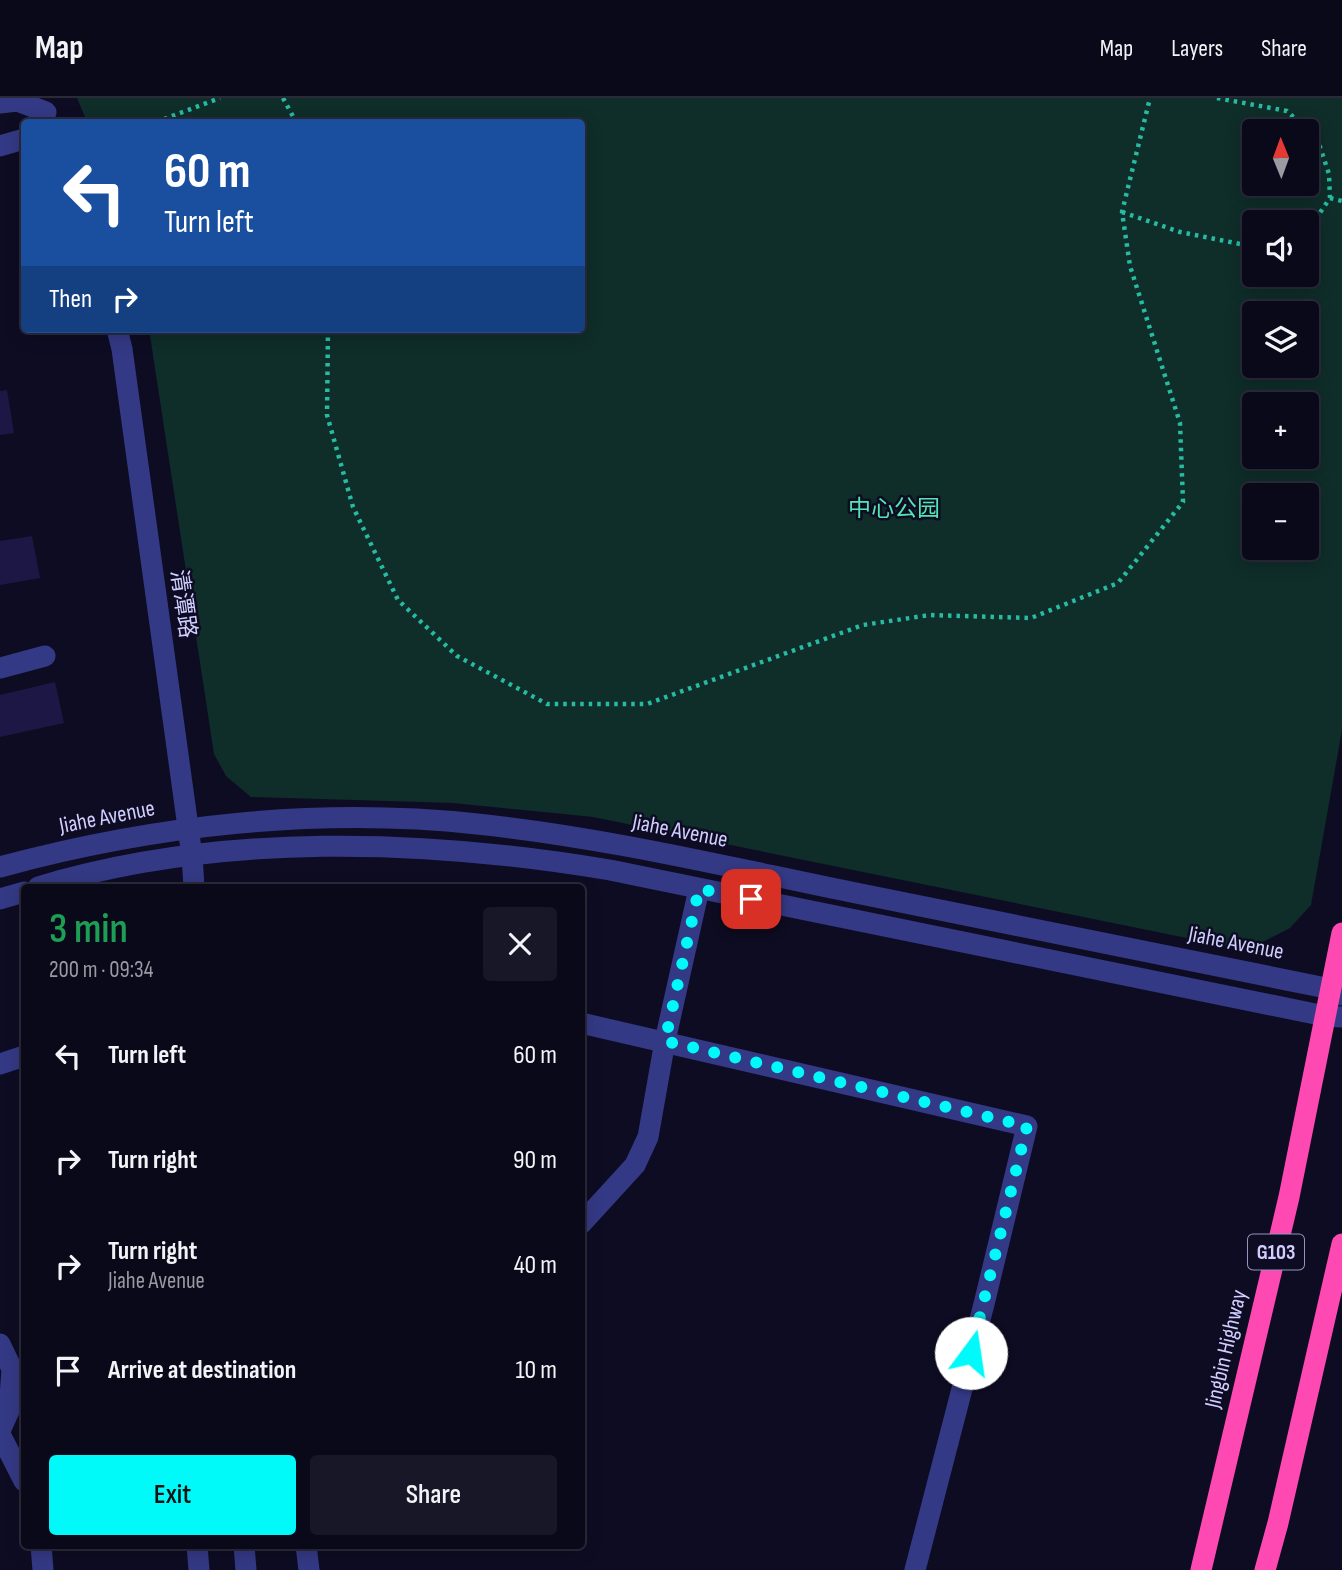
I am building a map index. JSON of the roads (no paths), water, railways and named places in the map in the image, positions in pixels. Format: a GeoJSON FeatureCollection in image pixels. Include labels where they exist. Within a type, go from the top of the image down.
{"type":"FeatureCollection","features":[{"type":"Feature","properties":{"kind":"highway","name":"Jingbin Highway"},"geometry":{"type":"LineString","coordinates":[[1201,1570],[1334,1016],[1342,933]]}},
{"type":"Feature","properties":{"kind":"highway","name":"G103"},"geometry":{"type":"LineString","coordinates":[[1265,1570],[1342,1244]]}},
{"type":"Feature","properties":{"kind":"street"},"geometry":{"type":"LineString","coordinates":[[0,103],[17,101],[44,114]]}},
{"type":"Feature","properties":{"kind":"street"},"geometry":{"type":"LineString","coordinates":[[0,146],[21,140]]}},
{"type":"Feature","properties":{"kind":"street","name":"清潭路"},"geometry":{"type":"LineString","coordinates":[[118,333],[194,884]]}},
{"type":"Feature","properties":{"kind":"street"},"geometry":{"type":"LineString","coordinates":[[0,668],[45,656]]}},
{"type":"Feature","properties":{"kind":"street","name":"Jiahe Avenue"},"geometry":{"type":"LineString","coordinates":[[0,867],[105,842],[188,829],[368,819],[445,821],[519,829],[646,851],[1336,992]]}},
{"type":"Feature","properties":{"kind":"street"},"geometry":{"type":"LineString","coordinates":[[50,884],[96,872],[192,856],[246,851],[354,846],[449,850],[554,861],[1334,1016]]}},
{"type":"Feature","properties":{"kind":"street"},"geometry":{"type":"LineString","coordinates":[[585,1220],[635,1165],[648,1137],[665,1041],[699,889]]}},
{"type":"Feature","properties":{"kind":"street"},"geometry":{"type":"LineString","coordinates":[[0,900],[21,893]]}},
{"type":"Feature","properties":{"kind":"street"},"geometry":{"type":"LineString","coordinates":[[585,1024],[1027,1126],[915,1570]]}},
{"type":"Feature","properties":{"kind":"street"},"geometry":{"type":"LineString","coordinates":[[0,1063],[21,1057]]}},
{"type":"Feature","properties":{"kind":"street"},"geometry":{"type":"LineString","coordinates":[[0,1344],[12,1369],[9,1411],[0,1432],[21,1475]]}},
{"type":"Feature","properties":{"kind":"street"},"geometry":{"type":"LineString","coordinates":[[41,1549],[43,1570]]}},
{"type":"Feature","properties":{"kind":"street"},"geometry":{"type":"LineString","coordinates":[[197,1549],[199,1570]]}},
{"type":"Feature","properties":{"kind":"street"},"geometry":{"type":"LineString","coordinates":[[244,1549],[246,1570]]}},
{"type":"Feature","properties":{"kind":"street"},"geometry":{"type":"LineString","coordinates":[[306,1549],[309,1570]]}},
{"type":"Feature","properties":{"kind":"park label","name":"中心公园"},"geometry":{"type":"Point","coordinates":[894,509]}}]}
